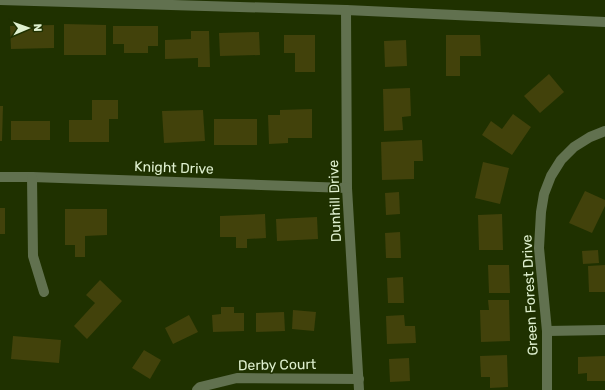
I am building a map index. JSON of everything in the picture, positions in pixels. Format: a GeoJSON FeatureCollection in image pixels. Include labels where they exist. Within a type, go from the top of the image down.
{"type":"FeatureCollection","features":[{"type":"Feature","properties":{"kind":"street"},"geometry":{"type":"LineString","coordinates":[[0,0],[346,10],[605,22]]}},
{"type":"Feature","properties":{"kind":"street","name":"Dunhill Drive"},"geometry":{"type":"LineString","coordinates":[[346,10],[347,188],[359,390]]}},
{"type":"Feature","properties":{"kind":"street","name":"Green Forest Drive"},"geometry":{"type":"LineString","coordinates":[[547,390],[547,331],[539,248],[541,212],[544,194],[551,176],[561,160],[574,147],[590,137],[605,131]]}},
{"type":"Feature","properties":{"kind":"street","name":"Knight Drive"},"geometry":{"type":"LineString","coordinates":[[0,177],[347,188]]}},
{"type":"Feature","properties":{"kind":"street"},"geometry":{"type":"LineString","coordinates":[[32,177],[32,256],[44,292]]}},
{"type":"Feature","properties":{"kind":"street"},"geometry":{"type":"LineString","coordinates":[[547,331],[605,330]]}},
{"type":"Feature","properties":{"kind":"street","name":"Derby Court"},"geometry":{"type":"LineString","coordinates":[[197,390],[200,387],[237,378],[359,379]]}},
{"type":"Feature","properties":{"kind":"building"},"geometry":{"type":"Polygon","coordinates":[[[64,24],[106,25],[106,55],[64,55],[64,24]]]}},
{"type":"Feature","properties":{"kind":"building"},"geometry":{"type":"Polygon","coordinates":[[[54,25],[54,48],[11,49],[10,26],[54,25]]]}},
{"type":"Feature","properties":{"kind":"building"},"geometry":{"type":"Polygon","coordinates":[[[113,26],[158,26],[158,46],[148,46],[148,53],[124,53],[124,44],[113,44],[113,26]]]}},
{"type":"Feature","properties":{"kind":"building"},"geometry":{"type":"Polygon","coordinates":[[[191,31],[209,31],[210,67],[198,67],[198,58],[165,59],[165,40],[191,39],[191,31]]]}},
{"type":"Feature","properties":{"kind":"building"},"geometry":{"type":"Polygon","coordinates":[[[259,32],[260,55],[220,56],[219,33],[259,32]]]}},
{"type":"Feature","properties":{"kind":"building"},"geometry":{"type":"Polygon","coordinates":[[[284,35],[315,35],[315,72],[295,72],[295,53],[284,53],[284,35]]]}},
{"type":"Feature","properties":{"kind":"building"},"geometry":{"type":"Polygon","coordinates":[[[446,35],[480,35],[481,56],[460,56],[460,76],[446,76],[446,35]]]}},
{"type":"Feature","properties":{"kind":"building"},"geometry":{"type":"Polygon","coordinates":[[[406,40],[407,66],[385,67],[384,41],[406,40]]]}},
{"type":"Feature","properties":{"kind":"building"},"geometry":{"type":"Polygon","coordinates":[[[549,74],[564,92],[540,113],[524,96],[549,74]]]}},
{"type":"Feature","properties":{"kind":"building"},"geometry":{"type":"Polygon","coordinates":[[[410,88],[411,116],[402,117],[403,130],[384,131],[383,89],[410,88]]]}},
{"type":"Feature","properties":{"kind":"building"},"geometry":{"type":"Polygon","coordinates":[[[92,100],[118,100],[118,119],[109,119],[109,142],[69,142],[69,120],[92,120],[92,100]]]}},
{"type":"Feature","properties":{"kind":"building"},"geometry":{"type":"Polygon","coordinates":[[[0,106],[3,106],[2,141],[0,141],[0,106]]]}},
{"type":"Feature","properties":{"kind":"building"},"geometry":{"type":"Polygon","coordinates":[[[312,109],[312,138],[288,138],[288,143],[269,144],[268,115],[280,115],[280,110],[312,109]]]}},
{"type":"Feature","properties":{"kind":"building"},"geometry":{"type":"Polygon","coordinates":[[[203,110],[205,141],[164,143],[162,111],[203,110]]]}},
{"type":"Feature","properties":{"kind":"building"},"geometry":{"type":"Polygon","coordinates":[[[513,114],[531,127],[512,155],[482,135],[491,121],[502,129],[513,114]]]}},
{"type":"Feature","properties":{"kind":"building"},"geometry":{"type":"Polygon","coordinates":[[[214,119],[257,119],[257,145],[214,145],[214,119]]]}},
{"type":"Feature","properties":{"kind":"building"},"geometry":{"type":"Polygon","coordinates":[[[11,121],[50,121],[50,140],[11,140],[11,121]]]}},
{"type":"Feature","properties":{"kind":"building"},"geometry":{"type":"Polygon","coordinates":[[[422,140],[423,161],[414,161],[414,179],[382,180],[381,142],[422,140]]]}},
{"type":"Feature","properties":{"kind":"building"},"geometry":{"type":"Polygon","coordinates":[[[483,162],[509,168],[500,204],[475,198],[483,162]]]}},
{"type":"Feature","properties":{"kind":"building"},"geometry":{"type":"Polygon","coordinates":[[[585,191],[605,200],[605,206],[592,233],[569,223],[585,191]]]}},
{"type":"Feature","properties":{"kind":"building"},"geometry":{"type":"Polygon","coordinates":[[[399,192],[400,214],[386,215],[385,193],[399,192]]]}},
{"type":"Feature","properties":{"kind":"building"},"geometry":{"type":"Polygon","coordinates":[[[0,208],[5,208],[5,234],[0,234],[0,208]]]}},
{"type":"Feature","properties":{"kind":"building"},"geometry":{"type":"Polygon","coordinates":[[[65,209],[107,209],[107,235],[85,236],[85,257],[75,257],[75,245],[65,245],[65,209]]]}},
{"type":"Feature","properties":{"kind":"building"},"geometry":{"type":"Polygon","coordinates":[[[265,214],[266,238],[247,239],[247,248],[236,248],[236,237],[220,237],[220,216],[265,214]]]}},
{"type":"Feature","properties":{"kind":"building"},"geometry":{"type":"Polygon","coordinates":[[[502,214],[503,250],[479,250],[478,215],[502,214]]]}},
{"type":"Feature","properties":{"kind":"building"},"geometry":{"type":"Polygon","coordinates":[[[317,217],[318,239],[277,241],[276,219],[317,217]]]}},
{"type":"Feature","properties":{"kind":"building"},"geometry":{"type":"Polygon","coordinates":[[[400,232],[401,258],[386,258],[385,233],[400,232]]]}},
{"type":"Feature","properties":{"kind":"building"},"geometry":{"type":"Polygon","coordinates":[[[598,250],[599,263],[583,264],[582,251],[598,250]]]}},
{"type":"Feature","properties":{"kind":"building"},"geometry":{"type":"Polygon","coordinates":[[[488,265],[509,265],[510,293],[489,293],[488,265]]]}},
{"type":"Feature","properties":{"kind":"building"},"geometry":{"type":"Polygon","coordinates":[[[605,265],[605,292],[589,292],[588,266],[605,265]]]}},
{"type":"Feature","properties":{"kind":"building"},"geometry":{"type":"Polygon","coordinates":[[[403,277],[404,303],[388,303],[387,278],[403,277]]]}},
{"type":"Feature","properties":{"kind":"building"},"geometry":{"type":"Polygon","coordinates":[[[100,280],[122,301],[87,339],[74,326],[95,303],[86,295],[100,280]]]}},
{"type":"Feature","properties":{"kind":"building"},"geometry":{"type":"Polygon","coordinates":[[[488,300],[509,300],[510,341],[481,342],[480,310],[489,310],[488,300]]]}},
{"type":"Feature","properties":{"kind":"building"},"geometry":{"type":"Polygon","coordinates":[[[221,307],[234,307],[234,313],[244,313],[244,331],[213,332],[212,315],[221,314],[221,307]]]}},
{"type":"Feature","properties":{"kind":"building"},"geometry":{"type":"Polygon","coordinates":[[[293,310],[316,312],[314,331],[292,329],[293,310]]]}},
{"type":"Feature","properties":{"kind":"building"},"geometry":{"type":"Polygon","coordinates":[[[284,312],[285,331],[256,332],[256,313],[284,312]]]}},
{"type":"Feature","properties":{"kind":"building"},"geometry":{"type":"Polygon","coordinates":[[[189,315],[198,332],[173,344],[165,328],[189,315]]]}},
{"type":"Feature","properties":{"kind":"building"},"geometry":{"type":"Polygon","coordinates":[[[404,315],[405,326],[415,326],[416,343],[387,344],[386,316],[404,315]]]}},
{"type":"Feature","properties":{"kind":"building"},"geometry":{"type":"Polygon","coordinates":[[[13,336],[61,340],[59,363],[11,359],[13,336]]]}},
{"type":"Feature","properties":{"kind":"building"},"geometry":{"type":"Polygon","coordinates":[[[144,350],[161,360],[150,379],[132,368],[144,350]]]}},
{"type":"Feature","properties":{"kind":"building"},"geometry":{"type":"Polygon","coordinates":[[[507,355],[508,387],[490,388],[490,377],[481,377],[480,356],[507,355]]]}},
{"type":"Feature","properties":{"kind":"building"},"geometry":{"type":"Polygon","coordinates":[[[605,356],[605,381],[587,381],[587,373],[578,374],[578,357],[605,356]]]}},
{"type":"Feature","properties":{"kind":"building"},"geometry":{"type":"Polygon","coordinates":[[[409,358],[410,381],[390,382],[389,359],[409,358]]]}}]}
